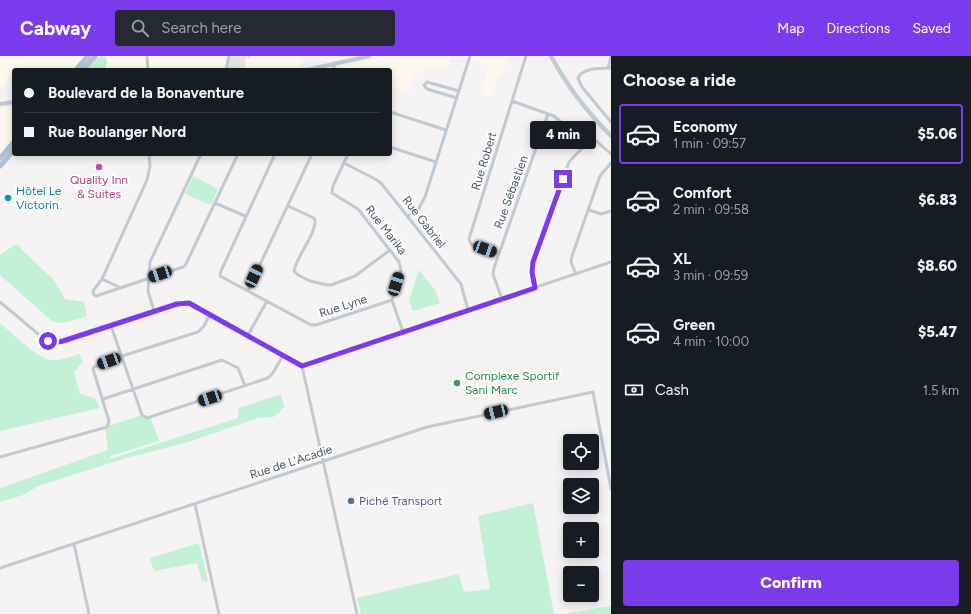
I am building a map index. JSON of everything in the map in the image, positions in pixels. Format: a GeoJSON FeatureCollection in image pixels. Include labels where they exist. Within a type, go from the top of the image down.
{"type":"FeatureCollection","features":[{"type":"Feature","properties":{"kind":"main road"},"geometry":{"type":"LineString","coordinates":[[78,68],[88,56]]}},
{"type":"Feature","properties":{"kind":"main road"},"geometry":{"type":"LineString","coordinates":[[85,68],[95,56]]}},
{"type":"Feature","properties":{"kind":"main road"},"geometry":{"type":"LineString","coordinates":[[551,56],[582,104],[611,136]]}},
{"type":"Feature","properties":{"kind":"main road"},"geometry":{"type":"LineString","coordinates":[[0,158],[12,144]]}},
{"type":"Feature","properties":{"kind":"main road"},"geometry":{"type":"LineString","coordinates":[[0,166],[12,152]]}},
{"type":"Feature","properties":{"kind":"street"},"geometry":{"type":"LineString","coordinates":[[147,56],[148,68]]}},
{"type":"Feature","properties":{"kind":"street"},"geometry":{"type":"LineString","coordinates":[[226,68],[229,56]]}},
{"type":"Feature","properties":{"kind":"street"},"geometry":{"type":"LineString","coordinates":[[315,68],[370,56]]}},
{"type":"Feature","properties":{"kind":"street"},"geometry":{"type":"LineString","coordinates":[[408,216],[418,210],[422,204],[470,56]]}},
{"type":"Feature","properties":{"kind":"street","name":"Rue Robert"},"geometry":{"type":"LineString","coordinates":[[498,254],[471,244],[469,239],[526,56]]}},
{"type":"Feature","properties":{"kind":"street"},"geometry":{"type":"LineString","coordinates":[[611,56],[609,68],[585,71],[578,78],[582,86],[611,122]]}},
{"type":"Feature","properties":{"kind":"street"},"geometry":{"type":"LineString","coordinates":[[457,98],[427,89],[424,84],[427,82],[459,91]]}},
{"type":"Feature","properties":{"kind":"street"},"geometry":{"type":"LineString","coordinates":[[512,101],[554,116],[584,146]]}},
{"type":"Feature","properties":{"kind":"street"},"geometry":{"type":"LineString","coordinates":[[0,104],[12,102]]}},
{"type":"Feature","properties":{"kind":"street"},"geometry":{"type":"LineString","coordinates":[[392,113],[446,130]]}},
{"type":"Feature","properties":{"kind":"street","name":"Rue Sébastien"},"geometry":{"type":"LineString","coordinates":[[502,299],[493,274],[494,268],[548,114]]}},
{"type":"Feature","properties":{"kind":"street"},"geometry":{"type":"LineString","coordinates":[[535,288],[532,272],[533,262],[569,162],[584,146],[594,139],[611,154]]}},
{"type":"Feature","properties":{"kind":"street"},"geometry":{"type":"LineString","coordinates":[[392,148],[436,162]]}},
{"type":"Feature","properties":{"kind":"street"},"geometry":{"type":"LineString","coordinates":[[149,156],[150,166],[146,180],[102,280],[93,291],[94,295],[96,296],[186,264],[237,156]]}},
{"type":"Feature","properties":{"kind":"street"},"geometry":{"type":"LineString","coordinates":[[154,311],[148,290],[148,278],[152,257],[200,156]]}},
{"type":"Feature","properties":{"kind":"street"},"geometry":{"type":"LineString","coordinates":[[215,203],[245,216],[274,156]]}},
{"type":"Feature","properties":{"kind":"street"},"geometry":{"type":"LineString","coordinates":[[248,290],[311,156]]}},
{"type":"Feature","properties":{"kind":"street","name":"Rue Marika"},"geometry":{"type":"LineString","coordinates":[[347,156],[333,186],[332,193],[358,209],[400,262],[401,267],[392,300]]}},
{"type":"Feature","properties":{"kind":"street","name":"Rue Gabriel"},"geometry":{"type":"LineString","coordinates":[[344,162],[379,181],[461,284],[468,310]]}},
{"type":"Feature","properties":{"kind":"street"},"geometry":{"type":"LineString","coordinates":[[576,274],[571,262],[572,256],[600,176],[611,163]]}},
{"type":"Feature","properties":{"kind":"street"},"geometry":{"type":"LineString","coordinates":[[288,206],[314,218],[315,220],[314,228],[294,271],[298,275],[310,281],[327,285],[348,279],[361,273],[390,250]]}},
{"type":"Feature","properties":{"kind":"street"},"geometry":{"type":"LineString","coordinates":[[589,210],[601,214],[611,211]]}},
{"type":"Feature","properties":{"kind":"street","name":"Rue Lyne"},"geometry":{"type":"LineString","coordinates":[[245,216],[221,271],[220,276],[223,278],[311,325],[316,325],[392,300]]}},
{"type":"Feature","properties":{"kind":"street"},"geometry":{"type":"LineString","coordinates":[[302,366],[611,262]]}},
{"type":"Feature","properties":{"kind":"street"},"geometry":{"type":"LineString","coordinates":[[102,280],[112,285],[121,287]]}},
{"type":"Feature","properties":{"kind":"street"},"geometry":{"type":"LineString","coordinates":[[392,300],[403,332]]}},
{"type":"Feature","properties":{"kind":"street"},"geometry":{"type":"LineString","coordinates":[[248,335],[267,301]]}},
{"type":"Feature","properties":{"kind":"street"},"geometry":{"type":"LineString","coordinates":[[0,302],[38,335],[52,342],[63,341],[154,311],[185,303],[193,305],[210,314],[302,366],[357,614]]}},
{"type":"Feature","properties":{"kind":"street"},"geometry":{"type":"LineString","coordinates":[[0,456],[108,426],[109,421],[93,369],[122,356],[198,332],[204,326],[210,314]]}},
{"type":"Feature","properties":{"kind":"street"},"geometry":{"type":"LineString","coordinates":[[111,326],[142,415],[147,418],[271,376],[283,355]]}},
{"type":"Feature","properties":{"kind":"street"},"geometry":{"type":"LineString","coordinates":[[102,398],[222,360],[238,368],[245,386]]}},
{"type":"Feature","properties":{"kind":"street","name":"Rue de L'Acadie"},"geometry":{"type":"LineString","coordinates":[[0,568],[427,427],[593,392],[606,463]]}},
{"type":"Feature","properties":{"kind":"street"},"geometry":{"type":"LineString","coordinates":[[611,462],[606,463],[611,489]]}},
{"type":"Feature","properties":{"kind":"street"},"geometry":{"type":"LineString","coordinates":[[195,504],[219,614]]}},
{"type":"Feature","properties":{"kind":"street"},"geometry":{"type":"LineString","coordinates":[[74,544],[89,614]]}},
{"type":"Feature","properties":{"kind":"shaded area"},"geometry":{"type":"Polygon","coordinates":[[[0,56],[85,56],[75,68],[12,68],[12,77],[9,78],[9,85],[0,86],[0,56]]]}},
{"type":"Feature","properties":{"kind":"shaded area"},"geometry":{"type":"Polygon","coordinates":[[[106,56],[230,56],[227,68],[105,68],[107,61],[106,56]]]}},
{"type":"Feature","properties":{"kind":"shaded area"},"geometry":{"type":"Polygon","coordinates":[[[230,56],[251,56],[250,58],[246,58],[244,68],[227,68],[230,56]]]}},
{"type":"Feature","properties":{"kind":"shaded area"},"geometry":{"type":"Polygon","coordinates":[[[251,56],[304,56],[298,68],[244,68],[246,58],[250,58],[251,56]]]}},
{"type":"Feature","properties":{"kind":"shaded area"},"geometry":{"type":"Polygon","coordinates":[[[391,56],[451,56],[447,68],[431,66],[414,75],[408,92],[392,87],[392,68],[340,68],[391,56]]]}},
{"type":"Feature","properties":{"kind":"shaded area"},"geometry":{"type":"Polygon","coordinates":[[[469,56],[509,56],[502,74],[499,74],[491,97],[480,93],[489,66],[468,59],[469,56]]]}},
{"type":"Feature","properties":{"kind":"shaded area"},"geometry":{"type":"Polygon","coordinates":[[[12,106],[12,140],[0,154],[0,108],[12,106]]]}},
{"type":"Feature","properties":{"kind":"green space"},"geometry":{"type":"Polygon","coordinates":[[[101,56],[105,57],[107,61],[105,68],[89,68],[97,58],[101,56]]]}},
{"type":"Feature","properties":{"kind":"green space"},"geometry":{"type":"Polygon","coordinates":[[[193,176],[218,189],[211,205],[185,194],[193,176]]]}},
{"type":"Feature","properties":{"kind":"green space"},"geometry":{"type":"Polygon","coordinates":[[[18,244],[21,249],[54,280],[65,299],[84,302],[87,316],[61,323],[52,321],[0,275],[0,255],[18,244]]]}},
{"type":"Feature","properties":{"kind":"green space"},"geometry":{"type":"Polygon","coordinates":[[[419,270],[435,290],[440,303],[413,311],[409,301],[419,270]]]}},
{"type":"Feature","properties":{"kind":"green space"},"geometry":{"type":"Polygon","coordinates":[[[0,323],[32,350],[51,360],[58,360],[79,354],[83,361],[74,373],[80,394],[95,398],[100,408],[0,431],[0,323]]]}},
{"type":"Feature","properties":{"kind":"green space"},"geometry":{"type":"Polygon","coordinates":[[[281,394],[284,407],[273,417],[258,418],[185,443],[126,458],[38,486],[23,495],[0,502],[0,488],[108,450],[105,428],[108,426],[142,415],[150,417],[159,441],[110,456],[110,459],[238,418],[239,408],[281,394]]]}},
{"type":"Feature","properties":{"kind":"green space"},"geometry":{"type":"Polygon","coordinates":[[[533,503],[554,614],[361,614],[357,598],[459,574],[464,592],[490,589],[478,516],[533,503]]]}},
{"type":"Feature","properties":{"kind":"green space"},"geometry":{"type":"Polygon","coordinates":[[[199,543],[208,581],[202,582],[197,563],[154,571],[150,558],[199,543]]]}},
{"type":"Feature","properties":{"kind":"green space"},"geometry":{"type":"Polygon","coordinates":[[[611,606],[611,614],[563,614],[611,606]]]}},
{"type":"Feature","properties":{"kind":"place","name":"Quality Inn & Suites"},"geometry":{"type":"Point","coordinates":[99,167]}},
{"type":"Feature","properties":{"kind":"place","name":"Hôtel Le Victorin"},"geometry":{"type":"Point","coordinates":[8,198]}},
{"type":"Feature","properties":{"kind":"place","name":"Complexe Sportif Sani Marc"},"geometry":{"type":"Point","coordinates":[457,383]}},
{"type":"Feature","properties":{"kind":"place","name":"Piché Transport"},"geometry":{"type":"Point","coordinates":[351,501]}},
{"type":"Feature","properties":{"kind":"route"},"geometry":{"type":"LineString","coordinates":[[48,341],[63,341],[177,304],[189,303],[302,366],[535,288],[532,272],[533,262],[563,179]]}}]}
